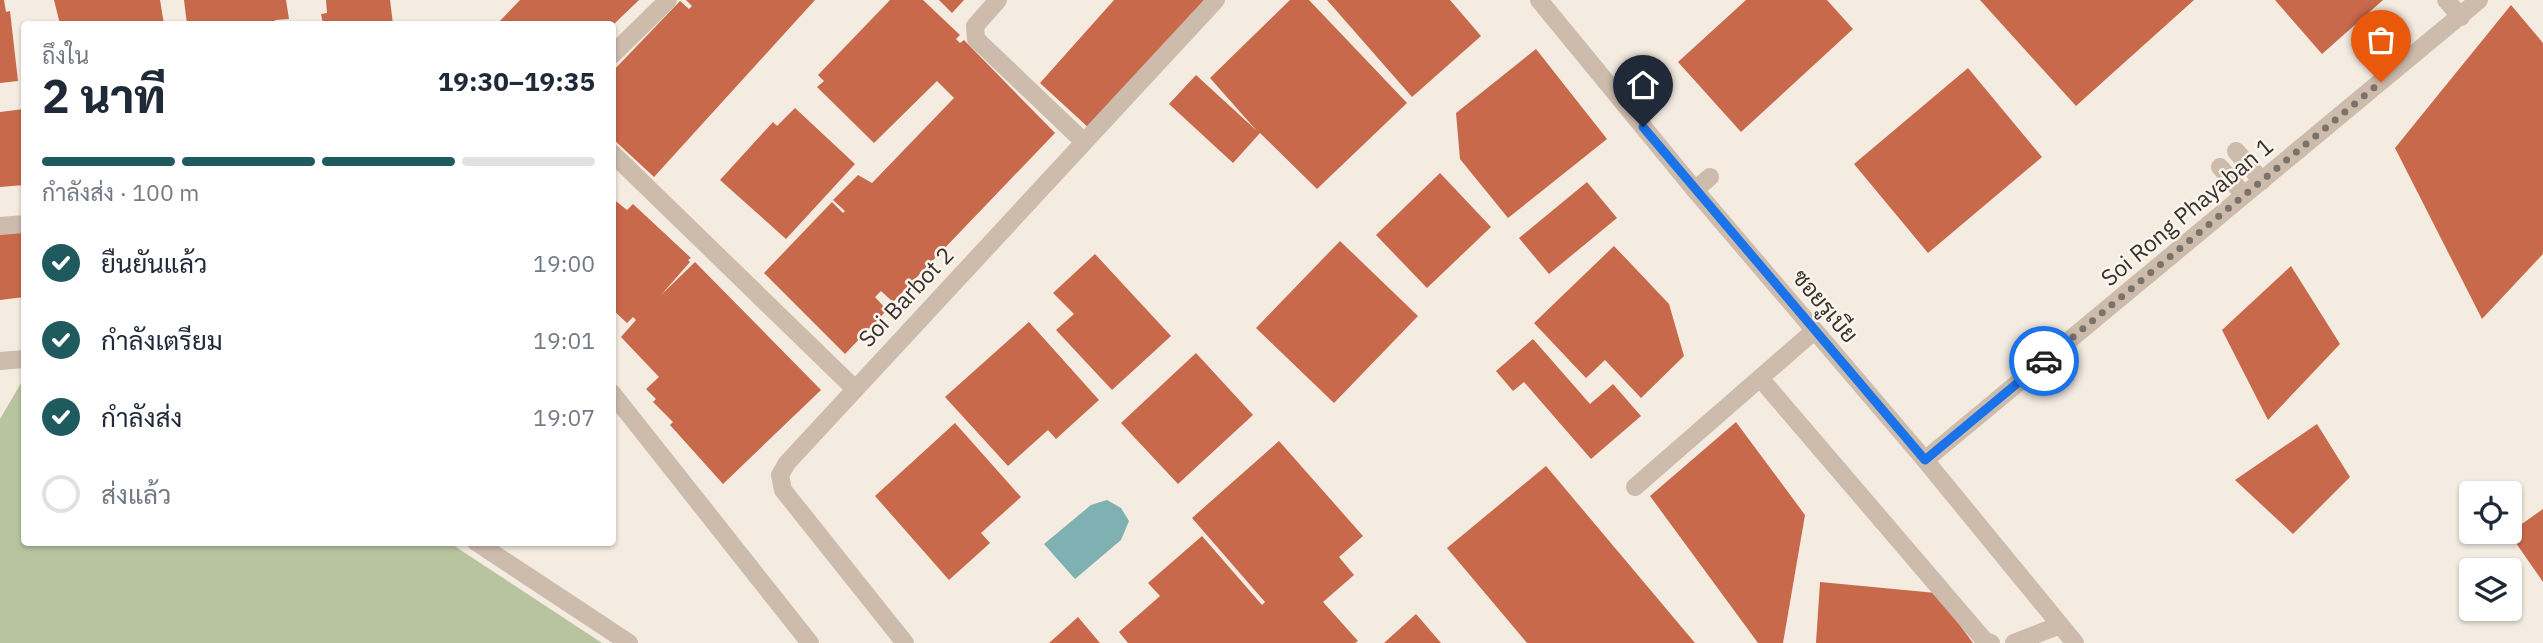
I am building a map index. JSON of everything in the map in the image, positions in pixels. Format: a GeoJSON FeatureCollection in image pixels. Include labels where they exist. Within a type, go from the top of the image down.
{"type":"FeatureCollection","features":[{"type":"Feature","properties":{"kind":"street"},"geometry":{"type":"LineString","coordinates":[[616,51],[668,0]]}},
{"type":"Feature","properties":{"kind":"street"},"geometry":{"type":"LineString","coordinates":[[998,0],[975,26],[976,39],[1083,141]]}},
{"type":"Feature","properties":{"kind":"street","name":"Soi Barbot 2"},"geometry":{"type":"LineString","coordinates":[[905,643],[783,490],[780,475],[786,463],[1216,0]]}},
{"type":"Feature","properties":{"kind":"street","name":"ซอยรูเบีย"},"geometry":{"type":"LineString","coordinates":[[1539,0],[2075,643]]}},
{"type":"Feature","properties":{"kind":"street"},"geometry":{"type":"LineString","coordinates":[[2446,0],[2461,17]]}},
{"type":"Feature","properties":{"kind":"street","name":"Soi Rong Phayaban 1"},"geometry":{"type":"LineString","coordinates":[[1925,460],[2479,0]]}},
{"type":"Feature","properties":{"kind":"street"},"geometry":{"type":"LineString","coordinates":[[2236,151],[2262,181]]}},
{"type":"Feature","properties":{"kind":"street"},"geometry":{"type":"LineString","coordinates":[[616,157],[855,388]]}},
{"type":"Feature","properties":{"kind":"street"},"geometry":{"type":"LineString","coordinates":[[2220,167],[2244,195]]}},
{"type":"Feature","properties":{"kind":"street"},"geometry":{"type":"LineString","coordinates":[[1695,190],[1710,177]]}},
{"type":"Feature","properties":{"kind":"street"},"geometry":{"type":"LineString","coordinates":[[0,226],[21,224]]}},
{"type":"Feature","properties":{"kind":"street"},"geometry":{"type":"LineString","coordinates":[[1635,487],[1814,331]]}},
{"type":"Feature","properties":{"kind":"street"},"geometry":{"type":"LineString","coordinates":[[0,361],[21,359]]}},
{"type":"Feature","properties":{"kind":"street"},"geometry":{"type":"LineString","coordinates":[[1760,378],[1985,641],[1991,643]]}},
{"type":"Feature","properties":{"kind":"street"},"geometry":{"type":"LineString","coordinates":[[616,398],[810,643]]}},
{"type":"Feature","properties":{"kind":"street"},"geometry":{"type":"LineString","coordinates":[[482,546],[629,643]]}},
{"type":"Feature","properties":{"kind":"street"},"geometry":{"type":"LineString","coordinates":[[2014,643],[2060,625]]}},
{"type":"Feature","properties":{"kind":"green space"},"geometry":{"type":"Polygon","coordinates":[[[21,383],[21,546],[455,546],[602,643],[0,643],[0,419],[21,383]]]}},
{"type":"Feature","properties":{"kind":"water"},"geometry":{"type":"Polygon","coordinates":[[[1107,500],[1121,508],[1129,521],[1121,540],[1075,579],[1044,544],[1091,505],[1107,500]]]}},
{"type":"Feature","properties":{"kind":"building"},"geometry":{"type":"Polygon","coordinates":[[[0,0],[4,0],[6,12],[10,11],[18,81],[0,83],[0,0]]]}},
{"type":"Feature","properties":{"kind":"building"},"geometry":{"type":"Polygon","coordinates":[[[54,0],[160,0],[164,21],[59,21],[54,0]]]}},
{"type":"Feature","properties":{"kind":"building"},"geometry":{"type":"Polygon","coordinates":[[[184,0],[286,0],[289,19],[275,21],[187,21],[184,0]]]}},
{"type":"Feature","properties":{"kind":"building"},"geometry":{"type":"Polygon","coordinates":[[[326,0],[390,0],[393,21],[322,21],[321,14],[327,13],[326,0]]]}},
{"type":"Feature","properties":{"kind":"building"},"geometry":{"type":"Polygon","coordinates":[[[520,0],[639,0],[616,22],[500,21],[520,0]]]}},
{"type":"Feature","properties":{"kind":"building"},"geometry":{"type":"Polygon","coordinates":[[[686,0],[815,0],[654,177],[616,142],[616,68],[680,1],[689,9],[692,6],[686,0]]]}},
{"type":"Feature","properties":{"kind":"building"},"geometry":{"type":"Polygon","coordinates":[[[890,0],[923,0],[960,35],[956,39],[960,43],[964,40],[1055,133],[893,302],[881,291],[875,297],[887,310],[845,354],[764,273],[832,202],[843,213],[845,211],[833,200],[858,175],[872,183],[954,98],[937,81],[874,143],[817,87],[824,81],[818,75],[890,0]]]}},
{"type":"Feature","properties":{"kind":"building"},"geometry":{"type":"Polygon","coordinates":[[[939,0],[964,0],[952,13],[939,0]]]}},
{"type":"Feature","properties":{"kind":"building"},"geometry":{"type":"Polygon","coordinates":[[[1114,0],[1206,0],[1090,129],[1040,83],[1114,0]]]}},
{"type":"Feature","properties":{"kind":"building"},"geometry":{"type":"Polygon","coordinates":[[[1290,0],[1309,0],[1407,103],[1317,189],[1260,133],[1233,163],[1169,104],[1196,75],[1257,131],[1210,78],[1290,0]]]}},
{"type":"Feature","properties":{"kind":"building"},"geometry":{"type":"Polygon","coordinates":[[[1327,0],[1450,0],[1481,36],[1412,97],[1327,0]]]}},
{"type":"Feature","properties":{"kind":"building"},"geometry":{"type":"Polygon","coordinates":[[[1746,0],[1827,0],[1853,29],[1741,132],[1678,62],[1746,0]]]}},
{"type":"Feature","properties":{"kind":"building"},"geometry":{"type":"Polygon","coordinates":[[[1980,0],[2194,0],[2076,106],[1980,0]]]}},
{"type":"Feature","properties":{"kind":"building"},"geometry":{"type":"Polygon","coordinates":[[[2275,0],[2383,0],[2322,54],[2275,0]]]}},
{"type":"Feature","properties":{"kind":"building"},"geometry":{"type":"Polygon","coordinates":[[[2511,5],[2543,43],[2543,254],[2482,319],[2395,148],[2511,5]]]}},
{"type":"Feature","properties":{"kind":"building"},"geometry":{"type":"Polygon","coordinates":[[[1536,49],[1607,139],[1508,218],[1460,159],[1456,113],[1536,49]]]}},
{"type":"Feature","properties":{"kind":"building"},"geometry":{"type":"Polygon","coordinates":[[[1968,68],[2042,157],[1928,253],[1854,164],[1968,68]]]}},
{"type":"Feature","properties":{"kind":"building"},"geometry":{"type":"Polygon","coordinates":[[[795,108],[855,164],[786,239],[720,180],[773,122],[777,126],[795,108]]]}},
{"type":"Feature","properties":{"kind":"building"},"geometry":{"type":"Polygon","coordinates":[[[21,109],[21,185],[0,187],[0,112],[21,109]]]}},
{"type":"Feature","properties":{"kind":"building"},"geometry":{"type":"Polygon","coordinates":[[[1440,173],[1491,227],[1427,288],[1376,235],[1440,173]]]}},
{"type":"Feature","properties":{"kind":"building"},"geometry":{"type":"Polygon","coordinates":[[[1587,182],[1617,218],[1549,274],[1519,238],[1587,182]]]}},
{"type":"Feature","properties":{"kind":"building"},"geometry":{"type":"Polygon","coordinates":[[[616,201],[627,210],[633,204],[691,258],[661,295],[695,262],[821,390],[723,484],[670,425],[673,422],[653,402],[656,399],[646,389],[659,377],[621,337],[636,320],[633,317],[627,323],[616,313],[616,201]]]}},
{"type":"Feature","properties":{"kind":"building"},"geometry":{"type":"Polygon","coordinates":[[[21,230],[21,297],[0,300],[0,233],[21,230]]]}},
{"type":"Feature","properties":{"kind":"building"},"geometry":{"type":"Polygon","coordinates":[[[1340,241],[1418,316],[1334,403],[1256,328],[1340,241]]]}},
{"type":"Feature","properties":{"kind":"building"},"geometry":{"type":"Polygon","coordinates":[[[1614,246],[1669,304],[1684,356],[1641,398],[1605,360],[1586,378],[1534,323],[1614,246]]]}},
{"type":"Feature","properties":{"kind":"building"},"geometry":{"type":"Polygon","coordinates":[[[1095,254],[1171,336],[1112,390],[1056,330],[1074,314],[1053,293],[1095,254]]]}},
{"type":"Feature","properties":{"kind":"building"},"geometry":{"type":"Polygon","coordinates":[[[2291,266],[2340,344],[2268,420],[2222,330],[2291,266]]]}},
{"type":"Feature","properties":{"kind":"building"},"geometry":{"type":"Polygon","coordinates":[[[1029,322],[1099,400],[1056,439],[1048,430],[1008,466],[945,397],[1029,322]]]}},
{"type":"Feature","properties":{"kind":"building"},"geometry":{"type":"Polygon","coordinates":[[[1533,339],[1590,404],[1613,384],[1641,416],[1591,459],[1524,382],[1513,391],[1496,371],[1533,339]]]}},
{"type":"Feature","properties":{"kind":"building"},"geometry":{"type":"Polygon","coordinates":[[[1196,353],[1253,415],[1178,484],[1121,423],[1196,353]]]}},
{"type":"Feature","properties":{"kind":"building"},"geometry":{"type":"Polygon","coordinates":[[[1736,422],[1805,515],[1783,643],[1758,643],[1650,496],[1736,422]]]}},
{"type":"Feature","properties":{"kind":"building"},"geometry":{"type":"Polygon","coordinates":[[[955,423],[1021,497],[981,533],[990,543],[949,580],[875,496],[955,423]]]}},
{"type":"Feature","properties":{"kind":"building"},"geometry":{"type":"Polygon","coordinates":[[[2317,424],[2350,477],[2293,534],[2235,480],[2317,424]]]}},
{"type":"Feature","properties":{"kind":"building"},"geometry":{"type":"Polygon","coordinates":[[[1279,441],[1363,536],[1339,557],[1354,575],[1323,602],[1358,641],[1128,643],[1119,632],[1160,596],[1148,583],[1202,536],[1262,605],[1265,602],[1192,518],[1279,441]]]}},
{"type":"Feature","properties":{"kind":"building"},"geometry":{"type":"Polygon","coordinates":[[[1546,466],[1695,643],[1527,643],[1447,548],[1546,466]]]}},
{"type":"Feature","properties":{"kind":"building"},"geometry":{"type":"Polygon","coordinates":[[[2543,509],[2543,582],[2517,544],[2522,544],[2522,524],[2543,509]]]}},
{"type":"Feature","properties":{"kind":"building"},"geometry":{"type":"Polygon","coordinates":[[[1820,582],[1936,593],[1973,643],[1816,643],[1820,582]]]}},
{"type":"Feature","properties":{"kind":"building"},"geometry":{"type":"Polygon","coordinates":[[[1416,614],[1441,643],[1384,643],[1416,614]]]}},
{"type":"Feature","properties":{"kind":"building"},"geometry":{"type":"Polygon","coordinates":[[[1078,617],[1100,643],[1049,643],[1078,617]]]}},
{"type":"Feature","properties":{"kind":"way so far"},"geometry":{"type":"LineString","coordinates":[[2044,361],[2381,82]]}},
{"type":"Feature","properties":{"kind":"route"},"geometry":{"type":"LineString","coordinates":[[1643,127],[1925,460],[2044,361]]}}]}
